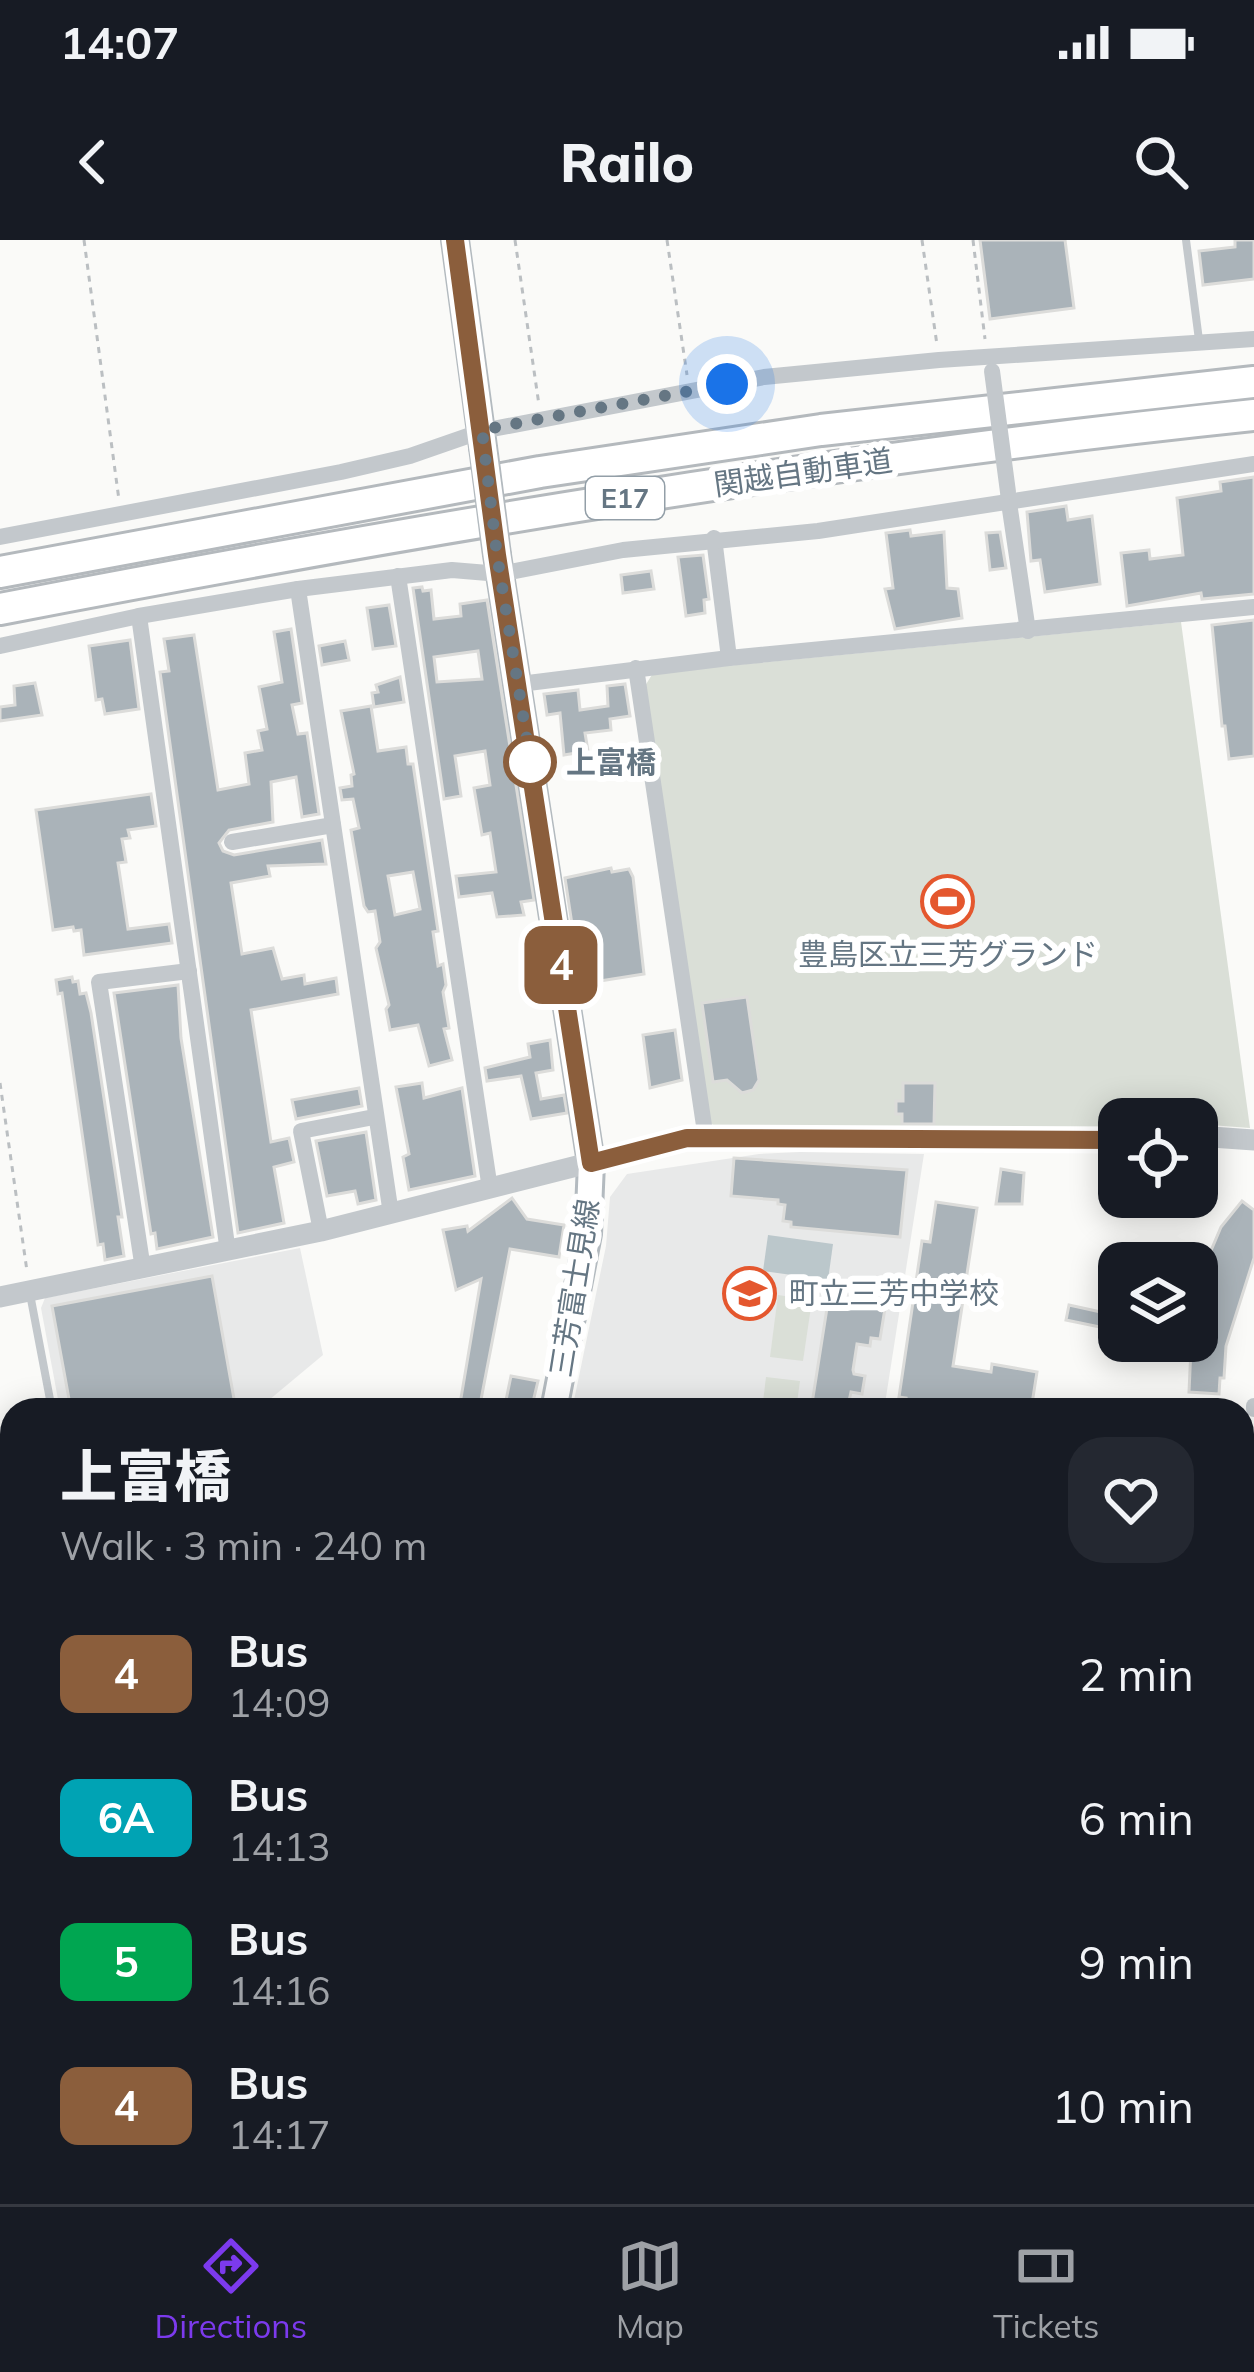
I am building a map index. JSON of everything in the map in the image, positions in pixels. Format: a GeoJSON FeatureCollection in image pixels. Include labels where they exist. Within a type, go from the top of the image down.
{"type":"FeatureCollection","features":[{"type":"Feature","properties":{"kind":"highway","name":"関越自動車道"},"geometry":{"type":"LineString","coordinates":[[0,572],[540,472],[774,436],[1254,382]]}},
{"type":"Feature","properties":{"kind":"highway","name":"関越自動車道"},"geometry":{"type":"LineString","coordinates":[[0,609],[574,506],[957,450],[1254,415]]}},
{"type":"Feature","properties":{"kind":"main road","name":"三芳富士見線"},"geometry":{"type":"LineString","coordinates":[[455,240],[498,564],[591,1163],[588,1234],[556,1398]]}},
{"type":"Feature","properties":{"kind":"street"},"geometry":{"type":"LineString","coordinates":[[0,537],[341,472],[541,422],[764,376],[1254,339]]}},
{"type":"Feature","properties":{"kind":"street"},"geometry":{"type":"LineString","coordinates":[[991,362],[1028,632]]}},
{"type":"Feature","properties":{"kind":"street"},"geometry":{"type":"LineString","coordinates":[[0,646],[298,589],[714,538],[818,531],[1008,497],[1254,464]]}},
{"type":"Feature","properties":{"kind":"street"},"geometry":{"type":"LineString","coordinates":[[714,538],[729,658]]}},
{"type":"Feature","properties":{"kind":"street"},"geometry":{"type":"LineString","coordinates":[[398,575],[490,1190]]}},
{"type":"Feature","properties":{"kind":"street"},"geometry":{"type":"LineString","coordinates":[[298,589],[391,1214]]}},
{"type":"Feature","properties":{"kind":"street"},"geometry":{"type":"LineString","coordinates":[[520,684],[729,658],[1254,607]]}},
{"type":"Feature","properties":{"kind":"street"},"geometry":{"type":"LineString","coordinates":[[139,616],[228,1252]]}},
{"type":"Feature","properties":{"kind":"street"},"geometry":{"type":"LineString","coordinates":[[636,668],[706,1138]]}},
{"type":"Feature","properties":{"kind":"street"},"geometry":{"type":"LineString","coordinates":[[232,842],[333,825]]}},
{"type":"Feature","properties":{"kind":"street"},"geometry":{"type":"LineString","coordinates":[[143,1269],[99,982],[189,970]]}},
{"type":"Feature","properties":{"kind":"street"},"geometry":{"type":"LineString","coordinates":[[321,1231],[302,1131],[374,1117]]}},
{"type":"Feature","properties":{"kind":"street"},"geometry":{"type":"LineString","coordinates":[[0,1298],[321,1231],[687,1138],[1098,1140]]}},
{"type":"Feature","properties":{"kind":"street"},"geometry":{"type":"LineString","coordinates":[[1218,1138],[1254,1141]]}},
{"type":"Feature","properties":{"kind":"lane"},"geometry":{"type":"LineString","coordinates":[[1186,240],[1199,342]]}},
{"type":"Feature","properties":{"kind":"lane"},"geometry":{"type":"LineString","coordinates":[[30,1291],[50,1398]]}},
{"type":"Feature","properties":{"kind":"path"},"geometry":{"type":"LineString","coordinates":[[84,240],[121,513]]}},
{"type":"Feature","properties":{"kind":"path"},"geometry":{"type":"LineString","coordinates":[[515,240],[541,422]]}},
{"type":"Feature","properties":{"kind":"path"},"geometry":{"type":"LineString","coordinates":[[667,240],[690,392]]}},
{"type":"Feature","properties":{"kind":"path"},"geometry":{"type":"LineString","coordinates":[[922,240],[939,360]]}},
{"type":"Feature","properties":{"kind":"path"},"geometry":{"type":"LineString","coordinates":[[973,240],[991,362]]}},
{"type":"Feature","properties":{"kind":"path"},"geometry":{"type":"LineString","coordinates":[[0,1083],[30,1291]]}},
{"type":"Feature","properties":{"kind":"shaded area","name":"豊島区立三芳グランド"},"geometry":{"type":"Polygon","coordinates":[[[1181,622],[1250,1128],[1218,1126],[1218,1098],[1098,1098],[1098,1131],[1094,1131],[717,1128],[709,1122],[645,686],[653,673],[1181,622]]]}},
{"type":"Feature","properties":{"kind":"shaded area","name":"町立三芳中学校"},"geometry":{"type":"Polygon","coordinates":[[[759,1154],[924,1154],[886,1398],[574,1398],[606,1246],[610,1197],[627,1174],[759,1154]]]}},
{"type":"Feature","properties":{"kind":"shaded area"},"geometry":{"type":"Polygon","coordinates":[[[768,1235],[833,1244],[828,1280],[763,1271],[768,1235]]]}},
{"type":"Feature","properties":{"kind":"shaded area"},"geometry":{"type":"Polygon","coordinates":[[[300,1248],[323,1355],[271,1398],[58,1398],[41,1308],[45,1298],[300,1248]]]}},
{"type":"Feature","properties":{"kind":"shaded area"},"geometry":{"type":"Polygon","coordinates":[[[778,1295],[812,1300],[803,1361],[770,1357],[778,1295]]]}},
{"type":"Feature","properties":{"kind":"shaded area"},"geometry":{"type":"Polygon","coordinates":[[[766,1377],[800,1381],[798,1398],[763,1398],[766,1377]]]}},
{"type":"Feature","properties":{"kind":"building"},"geometry":{"type":"Polygon","coordinates":[[[980,240],[1065,240],[1074,308],[990,319],[980,240]]]}},
{"type":"Feature","properties":{"kind":"building"},"geometry":{"type":"Polygon","coordinates":[[[1235,240],[1254,240],[1254,279],[1203,285],[1199,251],[1235,247],[1235,240]]]}},
{"type":"Feature","properties":{"kind":"building"},"geometry":{"type":"Polygon","coordinates":[[[1254,477],[1254,594],[1202,599],[1201,593],[1127,606],[1121,553],[1149,550],[1150,559],[1183,555],[1177,498],[1221,491],[1220,482],[1254,477]]]}},
{"type":"Feature","properties":{"kind":"building"},"geometry":{"type":"Polygon","coordinates":[[[1066,506],[1068,520],[1092,516],[1100,584],[1045,592],[1040,560],[1031,561],[1027,512],[1066,506]]]}},
{"type":"Feature","properties":{"kind":"building"},"geometry":{"type":"Polygon","coordinates":[[[910,530],[911,536],[944,532],[947,588],[958,589],[962,618],[895,629],[885,589],[893,588],[886,533],[910,530]]]}},
{"type":"Feature","properties":{"kind":"building"},"geometry":{"type":"Polygon","coordinates":[[[1000,532],[1006,568],[990,570],[986,533],[1000,532]]]}},
{"type":"Feature","properties":{"kind":"building"},"geometry":{"type":"Polygon","coordinates":[[[703,555],[709,599],[704,600],[705,613],[686,616],[678,557],[703,555]]]}},
{"type":"Feature","properties":{"kind":"building"},"geometry":{"type":"Polygon","coordinates":[[[651,571],[654,589],[623,593],[621,575],[651,571]]]}},
{"type":"Feature","properties":{"kind":"building"},"geometry":{"type":"Polygon","coordinates":[[[413,588],[431,590],[434,619],[461,616],[460,604],[487,600],[534,900],[521,902],[524,915],[497,917],[492,893],[459,897],[456,876],[496,872],[490,833],[482,835],[474,788],[490,785],[485,751],[455,756],[461,796],[444,799],[413,588]],[[478,651],[434,657],[437,682],[482,679],[478,651]]]}},
{"type":"Feature","properties":{"kind":"building"},"geometry":{"type":"Polygon","coordinates":[[[389,605],[396,646],[373,649],[367,608],[389,605]]]}},
{"type":"Feature","properties":{"kind":"building"},"geometry":{"type":"Polygon","coordinates":[[[1254,620],[1254,756],[1229,759],[1212,625],[1254,620]]]}},
{"type":"Feature","properties":{"kind":"building"},"geometry":{"type":"Polygon","coordinates":[[[291,629],[302,703],[292,705],[298,734],[307,733],[319,814],[302,817],[296,777],[271,782],[273,822],[229,830],[219,843],[223,851],[234,855],[322,840],[326,864],[268,866],[270,876],[231,883],[242,954],[273,948],[282,979],[304,975],[305,984],[336,978],[338,994],[251,1010],[271,1142],[289,1138],[294,1162],[274,1167],[284,1223],[238,1233],[160,672],[169,671],[164,639],[194,635],[218,790],[249,784],[245,753],[262,750],[258,731],[267,729],[259,687],[282,682],[274,632],[291,629]]]}},
{"type":"Feature","properties":{"kind":"building"},"geometry":{"type":"Polygon","coordinates":[[[130,640],[139,709],[105,714],[102,699],[96,700],[89,646],[130,640]]]}},
{"type":"Feature","properties":{"kind":"building"},"geometry":{"type":"Polygon","coordinates":[[[345,641],[349,660],[322,665],[319,646],[345,641]]]}},
{"type":"Feature","properties":{"kind":"building"},"geometry":{"type":"Polygon","coordinates":[[[400,677],[404,702],[374,707],[376,685],[400,677]]]}},
{"type":"Feature","properties":{"kind":"building"},"geometry":{"type":"Polygon","coordinates":[[[35,683],[42,715],[0,721],[0,707],[15,705],[14,686],[35,683]]]}},
{"type":"Feature","properties":{"kind":"building"},"geometry":{"type":"Polygon","coordinates":[[[625,684],[630,716],[610,719],[611,730],[585,733],[588,751],[564,755],[560,713],[547,715],[544,694],[578,690],[580,710],[608,706],[607,686],[625,684]]]}},
{"type":"Feature","properties":{"kind":"building"},"geometry":{"type":"Polygon","coordinates":[[[371,706],[378,751],[406,747],[408,764],[413,764],[438,931],[433,932],[438,966],[443,964],[446,985],[449,1028],[444,1029],[452,1060],[429,1066],[418,1025],[390,1030],[376,948],[380,942],[375,911],[368,912],[364,906],[351,830],[359,828],[353,799],[342,800],[340,788],[352,786],[354,774],[341,711],[371,706]],[[413,872],[388,876],[395,915],[420,909],[413,872]]]}},
{"type":"Feature","properties":{"kind":"building"},"geometry":{"type":"Polygon","coordinates":[[[151,794],[156,826],[128,830],[130,838],[122,839],[126,862],[118,863],[128,929],[169,924],[172,943],[84,955],[81,930],[53,930],[36,810],[151,794]]]}},
{"type":"Feature","properties":{"kind":"building"},"geometry":{"type":"Polygon","coordinates":[[[611,868],[612,872],[629,869],[633,877],[644,974],[581,984],[565,878],[611,868]]]}},
{"type":"Feature","properties":{"kind":"building"},"geometry":{"type":"Polygon","coordinates":[[[72,977],[73,982],[78,981],[80,994],[86,993],[91,1013],[122,1217],[118,1217],[124,1256],[105,1260],[103,1244],[98,1245],[62,993],[58,994],[56,980],[72,977]]]}},
{"type":"Feature","properties":{"kind":"building"},"geometry":{"type":"Polygon","coordinates":[[[178,985],[181,1038],[213,1237],[157,1249],[114,993],[178,985]]]}},
{"type":"Feature","properties":{"kind":"building"},"geometry":{"type":"Polygon","coordinates":[[[747,997],[759,1080],[753,1090],[742,1093],[727,1080],[713,1082],[702,1003],[747,997]]]}},
{"type":"Feature","properties":{"kind":"building"},"geometry":{"type":"Polygon","coordinates":[[[675,1030],[682,1080],[650,1088],[643,1035],[675,1030]]]}},
{"type":"Feature","properties":{"kind":"building"},"geometry":{"type":"Polygon","coordinates":[[[550,1040],[553,1070],[536,1073],[541,1099],[564,1095],[567,1113],[531,1119],[521,1076],[487,1081],[485,1068],[530,1057],[528,1044],[550,1040]]]}},
{"type":"Feature","properties":{"kind":"building"},"geometry":{"type":"Polygon","coordinates":[[[422,1083],[424,1098],[462,1088],[475,1176],[409,1190],[403,1157],[409,1154],[396,1087],[422,1083]]]}},
{"type":"Feature","properties":{"kind":"building"},"geometry":{"type":"Polygon","coordinates":[[[903,1083],[935,1083],[934,1124],[902,1124],[896,1101],[903,1101],[903,1083]]]}},
{"type":"Feature","properties":{"kind":"building"},"geometry":{"type":"Polygon","coordinates":[[[359,1088],[362,1106],[296,1119],[292,1100],[359,1088]]]}},
{"type":"Feature","properties":{"kind":"building"},"geometry":{"type":"Polygon","coordinates":[[[366,1132],[376,1200],[358,1204],[355,1191],[327,1196],[316,1141],[366,1132]]]}},
{"type":"Feature","properties":{"kind":"building"},"geometry":{"type":"Polygon","coordinates":[[[734,1158],[907,1170],[900,1237],[791,1227],[791,1222],[783,1221],[785,1205],[778,1200],[731,1196],[734,1158]]]}},
{"type":"Feature","properties":{"kind":"building"},"geometry":{"type":"Polygon","coordinates":[[[1001,1169],[1024,1173],[1022,1204],[996,1204],[1001,1169]]]}},
{"type":"Feature","properties":{"kind":"building"},"geometry":{"type":"Polygon","coordinates":[[[512,1198],[527,1219],[564,1225],[559,1257],[510,1249],[481,1398],[461,1398],[481,1279],[456,1290],[443,1230],[467,1226],[468,1231],[512,1198]]]}},
{"type":"Feature","properties":{"kind":"building"},"geometry":{"type":"Polygon","coordinates":[[[1242,1201],[1254,1210],[1254,1258],[1226,1346],[1219,1394],[1189,1392],[1190,1362],[1218,1362],[1215,1242],[1242,1201]]]}},
{"type":"Feature","properties":{"kind":"building"},"geometry":{"type":"Polygon","coordinates":[[[936,1202],[977,1208],[953,1366],[991,1372],[992,1364],[1037,1372],[1033,1398],[899,1397],[922,1241],[930,1242],[936,1202]]]}},
{"type":"Feature","properties":{"kind":"building"},"geometry":{"type":"Polygon","coordinates":[[[212,1276],[234,1398],[69,1398],[52,1306],[212,1276]]]}},
{"type":"Feature","properties":{"kind":"building"},"geometry":{"type":"Polygon","coordinates":[[[856,1292],[887,1296],[880,1339],[871,1338],[870,1346],[857,1344],[853,1370],[865,1376],[862,1394],[813,1398],[827,1308],[855,1303],[856,1292]]]}},
{"type":"Feature","properties":{"kind":"building"},"geometry":{"type":"Polygon","coordinates":[[[1069,1305],[1098,1311],[1098,1327],[1066,1320],[1069,1305]]]}},
{"type":"Feature","properties":{"kind":"building"},"geometry":{"type":"Polygon","coordinates":[[[511,1376],[538,1381],[534,1398],[506,1398],[511,1376]]]}},
{"type":"Feature","properties":{"kind":"bus line","name":"4"},"geometry":{"type":"LineString","coordinates":[[455,240],[497,555],[591,1163],[687,1138],[1098,1142]]}},
{"type":"Feature","properties":{"kind":"place","name":"上富橋"},"geometry":{"type":"Point","coordinates":[530,762]}},
{"type":"Feature","properties":{"kind":"place","name":"豊島区立三芳グランド"},"geometry":{"type":"Point","coordinates":[948,902]}},
{"type":"Feature","properties":{"kind":"place","name":"町立三芳中学校"},"geometry":{"type":"Point","coordinates":[750,1293]}},
{"type":"Feature","properties":{"kind":"route"},"geometry":{"type":"LineString","coordinates":[[530,762],[532,771],[482,430],[727,384]]}}]}
